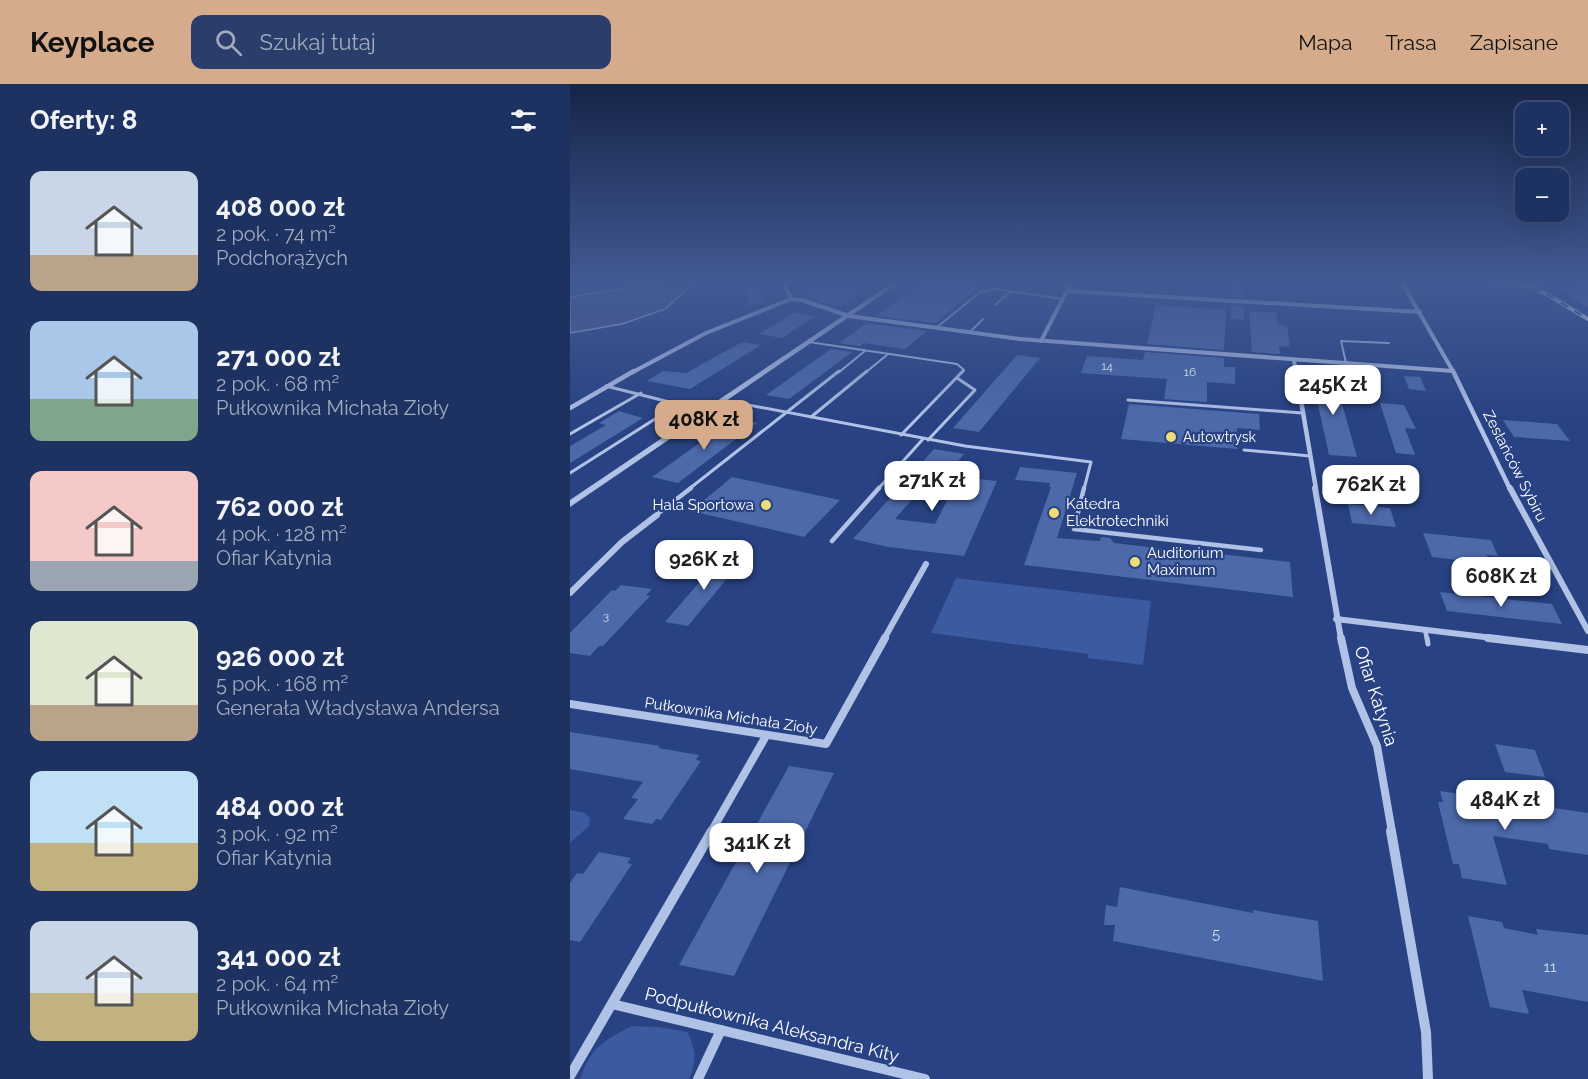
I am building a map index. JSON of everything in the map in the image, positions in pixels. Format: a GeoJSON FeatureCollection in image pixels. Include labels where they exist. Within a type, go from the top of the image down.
{"type":"FeatureCollection","features":[{"type":"Feature","properties":{"kind":"street"},"geometry":{"type":"LineString","coordinates":[[570,408],[606,386],[720,327]]}},
{"type":"Feature","properties":{"kind":"street"},"geometry":{"type":"LineString","coordinates":[[570,504],[831,327]]}},
{"type":"Feature","properties":{"kind":"street"},"geometry":{"type":"LineString","coordinates":[[932,327],[1041,340],[1453,371]]}},
{"type":"Feature","properties":{"kind":"street"},"geometry":{"type":"LineString","coordinates":[[1041,340],[1048,327]]}},
{"type":"Feature","properties":{"kind":"street","name":"Zesłańców Sybiru"},"geometry":{"type":"LineString","coordinates":[[1429,327],[1453,371],[1518,505],[1588,631]]}},
{"type":"Feature","properties":{"kind":"street","name":"Ofiar Katynia"},"geometry":{"type":"LineString","coordinates":[[1294,360],[1336,619],[1352,688],[1377,747],[1426,1032],[1428,1079]]}},
{"type":"Feature","properties":{"kind":"street"},"geometry":{"type":"LineString","coordinates":[[570,592],[622,542],[659,514]]}},
{"type":"Feature","properties":{"kind":"street","name":"Pułkownika Michała Zioły"},"geometry":{"type":"LineString","coordinates":[[570,704],[826,744],[926,564]]}},
{"type":"Feature","properties":{"kind":"street"},"geometry":{"type":"LineString","coordinates":[[1336,619],[1588,650]]}},
{"type":"Feature","properties":{"kind":"street"},"geometry":{"type":"LineString","coordinates":[[570,1076],[766,736]]}},
{"type":"Feature","properties":{"kind":"street","name":"Podpułkownika Aleksandra Kity"},"geometry":{"type":"LineString","coordinates":[[612,1004],[925,1079]]}},
{"type":"Feature","properties":{"kind":"street"},"geometry":{"type":"LineString","coordinates":[[698,1079],[721,1030]]}},
{"type":"Feature","properties":{"kind":"lane"},"geometry":{"type":"LineString","coordinates":[[970,332],[975,327]]}},
{"type":"Feature","properties":{"kind":"lane"},"geometry":{"type":"LineString","coordinates":[[1346,363],[1341,341],[1389,343]]}},
{"type":"Feature","properties":{"kind":"lane"},"geometry":{"type":"LineString","coordinates":[[809,342],[957,364],[964,370],[901,435]]}},
{"type":"Feature","properties":{"kind":"lane"},"geometry":{"type":"LineString","coordinates":[[659,514],[866,351]]}},
{"type":"Feature","properties":{"kind":"lane"},"geometry":{"type":"LineString","coordinates":[[811,417],[888,354]]}},
{"type":"Feature","properties":{"kind":"lane"},"geometry":{"type":"LineString","coordinates":[[832,541],[925,440],[975,390],[957,378]]}},
{"type":"Feature","properties":{"kind":"lane"},"geometry":{"type":"LineString","coordinates":[[606,386],[705,411]]}},
{"type":"Feature","properties":{"kind":"lane"},"geometry":{"type":"LineString","coordinates":[[570,434],[641,393]]}},
{"type":"Feature","properties":{"kind":"lane"},"geometry":{"type":"LineString","coordinates":[[722,400],[925,440],[1091,462],[1074,529],[1261,550]]}},
{"type":"Feature","properties":{"kind":"lane"},"geometry":{"type":"LineString","coordinates":[[1128,400],[1302,413]]}},
{"type":"Feature","properties":{"kind":"lane"},"geometry":{"type":"LineString","coordinates":[[570,473],[677,405]]}},
{"type":"Feature","properties":{"kind":"lane"},"geometry":{"type":"LineString","coordinates":[[1244,450],[1310,456]]}},
{"type":"Feature","properties":{"kind":"lane"},"geometry":{"type":"LineString","coordinates":[[1425,630],[1428,644]]}},
{"type":"Feature","properties":{"kind":"shaded area"},"geometry":{"type":"Polygon","coordinates":[[[570,327],[602,327],[570,333],[570,327]]]}},
{"type":"Feature","properties":{"kind":"shaded area"},"geometry":{"type":"Polygon","coordinates":[[[956,578],[1151,601],[1143,665],[1088,658],[1088,654],[931,633],[956,578]]]}},
{"type":"Feature","properties":{"kind":"shaded area"},"geometry":{"type":"Polygon","coordinates":[[[570,810],[585,813],[590,818],[589,826],[570,843],[570,810]]]}},
{"type":"Feature","properties":{"kind":"shaded area"},"geometry":{"type":"Polygon","coordinates":[[[632,1026],[659,1027],[687,1032],[694,1055],[689,1079],[580,1079],[593,1052],[613,1036],[632,1026]]]}},
{"type":"Feature","properties":{"kind":"building"},"geometry":{"type":"Polygon","coordinates":[[[770,327],[798,327],[782,338],[759,334],[770,327]]]}},
{"type":"Feature","properties":{"kind":"building"},"geometry":{"type":"Polygon","coordinates":[[[861,327],[900,327],[927,331],[905,349],[863,343],[860,346],[839,343],[861,327]]]}},
{"type":"Feature","properties":{"kind":"building"},"geometry":{"type":"Polygon","coordinates":[[[1151,327],[1225,327],[1224,350],[1147,344],[1151,327]]]}},
{"type":"Feature","properties":{"kind":"building"},"geometry":{"type":"Polygon","coordinates":[[[1250,327],[1287,327],[1290,347],[1279,346],[1280,354],[1252,352],[1250,327]]]}},
{"type":"Feature","properties":{"kind":"building"},"geometry":{"type":"Polygon","coordinates":[[[742,342],[761,345],[690,389],[647,381],[663,371],[686,373],[742,342]]]}},
{"type":"Feature","properties":{"kind":"building"},"geometry":{"type":"Polygon","coordinates":[[[831,349],[852,352],[789,399],[766,395],[831,349]]]}},
{"type":"Feature","properties":{"kind":"building"},"geometry":{"type":"Polygon","coordinates":[[[1145,352],[1224,358],[1224,367],[1235,367],[1235,384],[1207,382],[1207,402],[1164,399],[1167,379],[1081,373],[1087,356],[1143,360],[1145,352]]]}},
{"type":"Feature","properties":{"kind":"building"},"geometry":{"type":"Polygon","coordinates":[[[1017,355],[1040,358],[979,432],[953,428],[1017,355]]]}},
{"type":"Feature","properties":{"kind":"building"},"geometry":{"type":"Polygon","coordinates":[[[1311,373],[1334,375],[1357,457],[1329,455],[1311,373]]]}},
{"type":"Feature","properties":{"kind":"building"},"geometry":{"type":"Polygon","coordinates":[[[1404,376],[1420,377],[1426,391],[1409,389],[1404,376]]]}},
{"type":"Feature","properties":{"kind":"building"},"geometry":{"type":"Polygon","coordinates":[[[1380,403],[1404,405],[1416,429],[1405,428],[1415,455],[1396,453],[1380,403]]]}},
{"type":"Feature","properties":{"kind":"building"},"geometry":{"type":"Polygon","coordinates":[[[1129,404],[1259,414],[1260,430],[1237,428],[1237,449],[1121,439],[1129,404]]]}},
{"type":"Feature","properties":{"kind":"building"},"geometry":{"type":"Polygon","coordinates":[[[619,411],[643,418],[570,463],[570,446],[606,425],[599,423],[619,411]]]}},
{"type":"Feature","properties":{"kind":"building"},"geometry":{"type":"Polygon","coordinates":[[[733,419],[757,423],[678,483],[652,477],[733,419]]]}},
{"type":"Feature","properties":{"kind":"building"},"geometry":{"type":"Polygon","coordinates":[[[1503,420],[1557,424],[1570,441],[1514,437],[1503,420]]]}},
{"type":"Feature","properties":{"kind":"building"},"geometry":{"type":"Polygon","coordinates":[[[934,449],[964,454],[947,475],[935,473],[895,519],[935,524],[959,477],[997,481],[964,556],[888,547],[853,539],[934,449]]]}},
{"type":"Feature","properties":{"kind":"building"},"geometry":{"type":"Polygon","coordinates":[[[1020,467],[1077,473],[1057,538],[1100,541],[1101,537],[1110,538],[1114,543],[1174,552],[1194,554],[1195,551],[1290,562],[1293,597],[1024,565],[1051,487],[1049,487],[1050,483],[1015,480],[1020,467]]]}},
{"type":"Feature","properties":{"kind":"building","name":"Hala Sportowa"},"geometry":{"type":"Polygon","coordinates":[[[732,477],[840,500],[804,537],[691,511],[732,477]]]}},
{"type":"Feature","properties":{"kind":"building"},"geometry":{"type":"Polygon","coordinates":[[[1348,504],[1390,508],[1396,527],[1352,523],[1348,504]]]}},
{"type":"Feature","properties":{"kind":"building"},"geometry":{"type":"Polygon","coordinates":[[[1423,533],[1491,540],[1498,556],[1487,555],[1491,564],[1432,557],[1423,533]]]}},
{"type":"Feature","properties":{"kind":"building"},"geometry":{"type":"Polygon","coordinates":[[[722,556],[743,559],[688,626],[665,622],[722,556]]]}},
{"type":"Feature","properties":{"kind":"building"},"geometry":{"type":"Polygon","coordinates":[[[621,585],[652,589],[646,595],[650,596],[603,646],[599,646],[590,656],[570,653],[570,633],[612,590],[615,591],[621,585]]]}},
{"type":"Feature","properties":{"kind":"building"},"geometry":{"type":"Polygon","coordinates":[[[1440,592],[1552,604],[1562,624],[1447,611],[1440,592]]]}},
{"type":"Feature","properties":{"kind":"building"},"geometry":{"type":"Polygon","coordinates":[[[570,732],[660,746],[658,748],[699,755],[696,760],[701,761],[661,820],[656,819],[652,824],[623,819],[638,799],[631,798],[643,782],[570,769],[570,732]]]}},
{"type":"Feature","properties":{"kind":"building"},"geometry":{"type":"Polygon","coordinates":[[[1495,744],[1535,750],[1545,777],[1505,772],[1495,744]]]}},
{"type":"Feature","properties":{"kind":"building"},"geometry":{"type":"Polygon","coordinates":[[[789,766],[834,773],[734,976],[679,965],[789,766]]]}},
{"type":"Feature","properties":{"kind":"building"},"geometry":{"type":"Polygon","coordinates":[[[1440,791],[1588,813],[1588,855],[1549,849],[1548,844],[1493,836],[1507,885],[1462,878],[1459,864],[1453,864],[1438,802],[1443,802],[1440,791]]]}},
{"type":"Feature","properties":{"kind":"building"},"geometry":{"type":"Polygon","coordinates":[[[599,852],[631,858],[627,863],[632,864],[580,942],[570,940],[570,883],[577,873],[583,874],[599,852]]]}},
{"type":"Feature","properties":{"kind":"building"},"geometry":{"type":"Polygon","coordinates":[[[1120,887],[1253,913],[1253,910],[1318,921],[1323,981],[1113,941],[1115,925],[1104,925],[1106,905],[1117,907],[1120,887]]]}},
{"type":"Feature","properties":{"kind":"building"},"geometry":{"type":"Polygon","coordinates":[[[1468,916],[1502,922],[1504,928],[1538,935],[1536,929],[1588,935],[1588,1002],[1522,990],[1529,1014],[1490,1007],[1468,916]]]}},
{"type":"Feature","properties":{"kind":"place","name":"Autowtrysk"},"geometry":{"type":"Point","coordinates":[1171,437]}},
{"type":"Feature","properties":{"kind":"place","name":"Hala Sportowa"},"geometry":{"type":"Point","coordinates":[766,505]}},
{"type":"Feature","properties":{"kind":"place","name":"Katedra Elektrotechniki"},"geometry":{"type":"Point","coordinates":[1054,513]}},
{"type":"Feature","properties":{"kind":"place","name":"Auditorium Maximum"},"geometry":{"type":"Point","coordinates":[1135,562]}}]}
